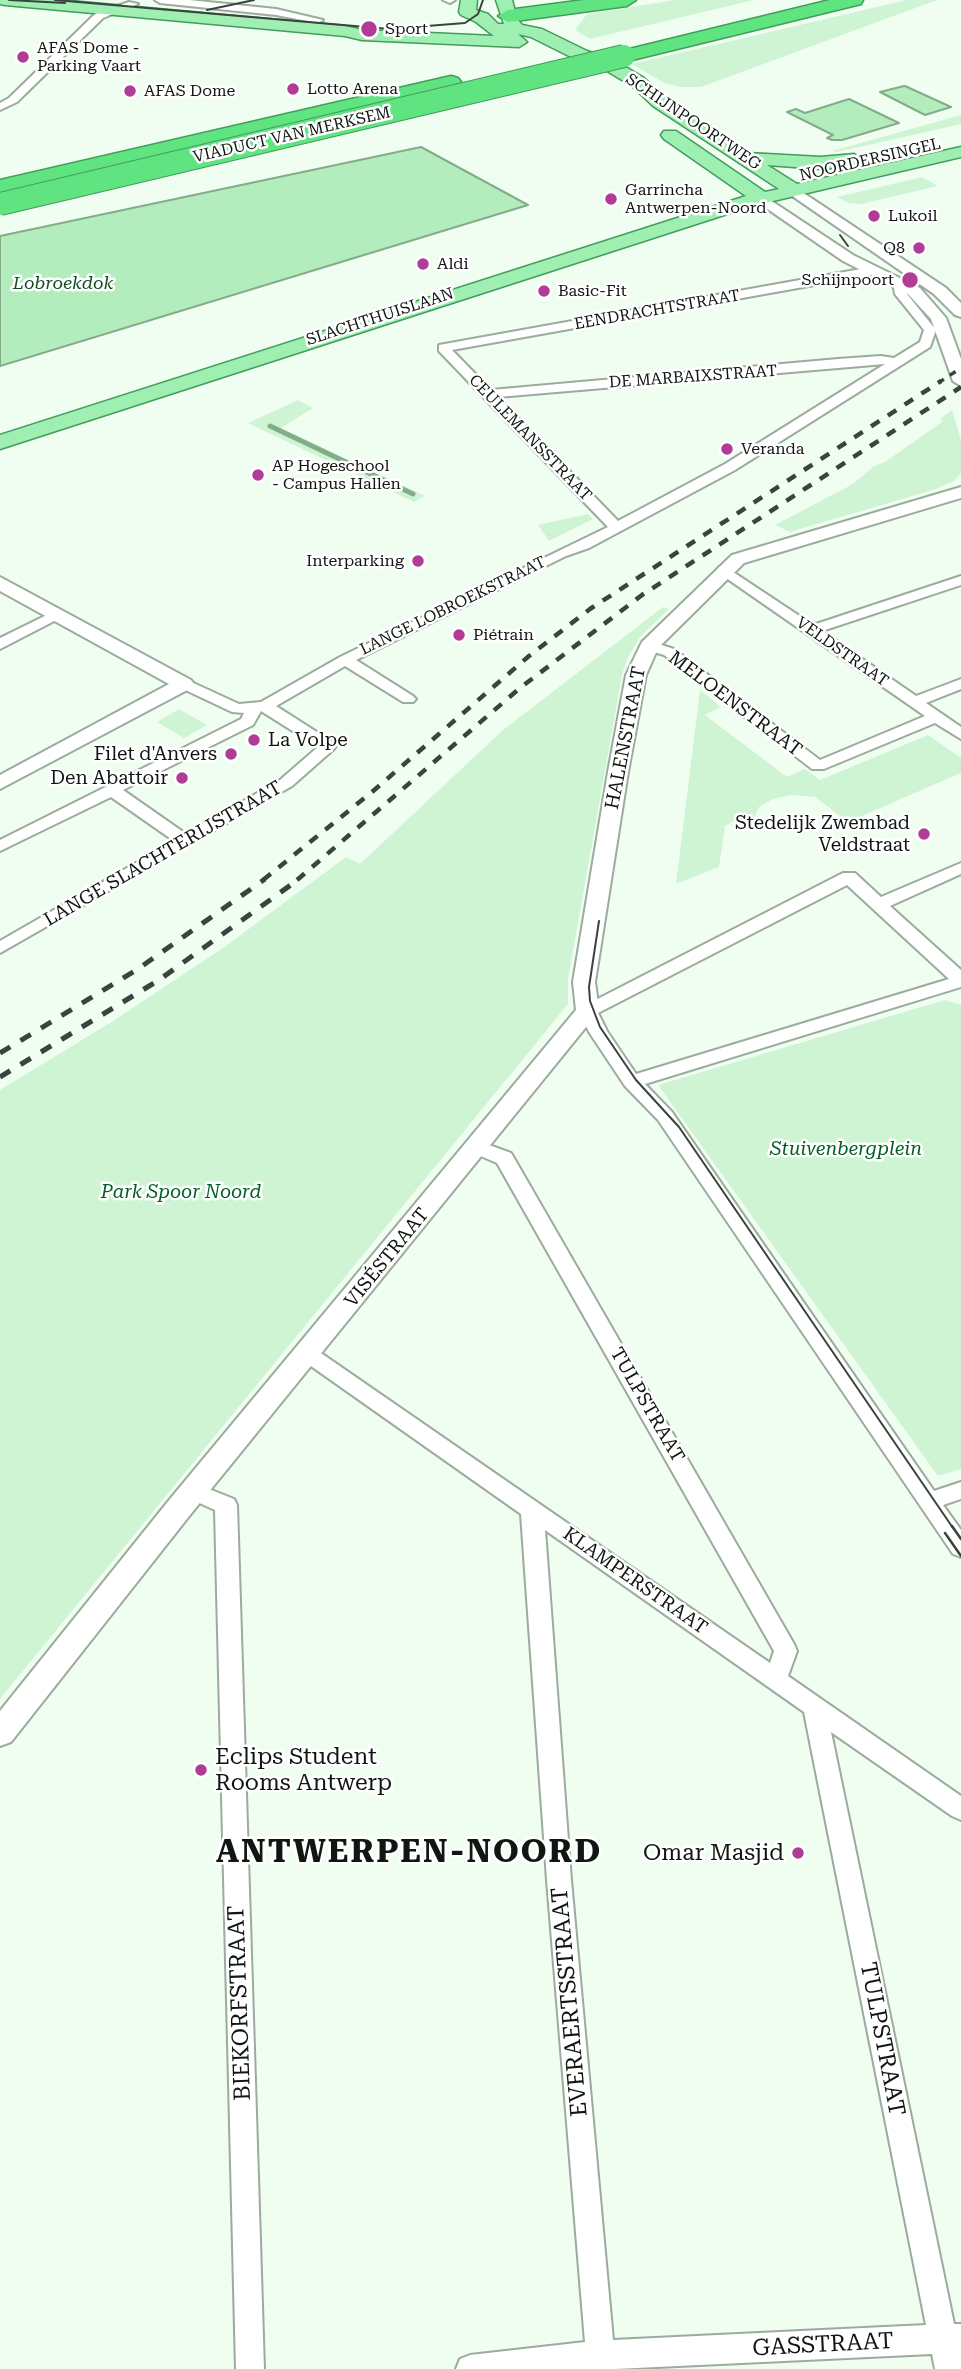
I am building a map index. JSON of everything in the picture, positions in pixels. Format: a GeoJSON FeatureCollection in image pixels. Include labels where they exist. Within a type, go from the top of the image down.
{"type":"FeatureCollection","features":[{"type":"Feature","properties":{"kind":"highway"},"geometry":{"type":"LineString","coordinates":[[534,0],[591,5]]}},
{"type":"Feature","properties":{"kind":"highway"},"geometry":{"type":"LineString","coordinates":[[512,22],[627,0]]}},
{"type":"Feature","properties":{"kind":"highway"},"geometry":{"type":"LineString","coordinates":[[615,51],[797,0]]}},
{"type":"Feature","properties":{"kind":"highway"},"geometry":{"type":"LineString","coordinates":[[615,51],[853,0]]}},
{"type":"Feature","properties":{"kind":"highway","name":"VIADUCT VAN MERKSEM"},"geometry":{"type":"LineString","coordinates":[[0,187],[615,51]]}},
{"type":"Feature","properties":{"kind":"highway","name":"VIADUCT VAN MERKSEM"},"geometry":{"type":"LineString","coordinates":[[0,204],[615,51]]}},
{"type":"Feature","properties":{"kind":"main road","name":"SCHIJNPOORTWEG"},"geometry":{"type":"LineString","coordinates":[[5,0],[111,12],[345,31],[362,35],[512,22]]}},
{"type":"Feature","properties":{"kind":"main road","name":"SCHIJNPOORTWEG"},"geometry":{"type":"LineString","coordinates":[[90,0],[384,24],[449,20],[512,22],[570,58],[600,72],[633,95],[652,112],[659,128],[755,193]]}},
{"type":"Feature","properties":{"kind":"main road"},"geometry":{"type":"LineString","coordinates":[[470,0],[467,12],[487,23]]}},
{"type":"Feature","properties":{"kind":"main road","name":"SCHIJNPOORTWEG"},"geometry":{"type":"LineString","coordinates":[[362,35],[512,22],[581,55],[608,64],[638,82],[659,102],[786,186]]}},
{"type":"Feature","properties":{"kind":"main road","name":"NOORDERSINGEL"},"geometry":{"type":"LineString","coordinates":[[786,186],[883,156],[961,139]]}},
{"type":"Feature","properties":{"kind":"main road","name":"NOORDERSINGEL"},"geometry":{"type":"LineString","coordinates":[[786,186],[961,152]]}},
{"type":"Feature","properties":{"kind":"main road"},"geometry":{"type":"LineString","coordinates":[[744,157],[821,163],[883,156]]}},
{"type":"Feature","properties":{"kind":"main road"},"geometry":{"type":"LineString","coordinates":[[755,193],[786,186]]}},
{"type":"Feature","properties":{"kind":"main road","name":"SLACHTHUISLAAN"},"geometry":{"type":"LineString","coordinates":[[0,428],[755,193]]}},
{"type":"Feature","properties":{"kind":"main road","name":"SLACHTHUISLAAN"},"geometry":{"type":"LineString","coordinates":[[0,442],[755,193]]}},
{"type":"Feature","properties":{"kind":"street"},"geometry":{"type":"LineString","coordinates":[[160,0],[301,15],[318,20]]}},
{"type":"Feature","properties":{"kind":"street"},"geometry":{"type":"LineString","coordinates":[[205,4],[225,0]]}},
{"type":"Feature","properties":{"kind":"street"},"geometry":{"type":"LineString","coordinates":[[0,107],[13,100],[99,16],[133,4]]}},
{"type":"Feature","properties":{"kind":"street","name":"SCHIJNPOORTWEG"},"geometry":{"type":"LineString","coordinates":[[786,186],[940,292],[961,312]]}},
{"type":"Feature","properties":{"kind":"street","name":"SCHIJNPOORTWEG"},"geometry":{"type":"LineString","coordinates":[[755,193],[848,258],[914,291],[932,308],[942,327],[961,381]]}},
{"type":"Feature","properties":{"kind":"street","name":"EENDRACHTSTRAAT"},"geometry":{"type":"LineString","coordinates":[[443,348],[872,271]]}},
{"type":"Feature","properties":{"kind":"street"},"geometry":{"type":"LineString","coordinates":[[898,363],[926,344],[931,335],[926,322],[901,294],[899,283]]}},
{"type":"Feature","properties":{"kind":"street","name":"CEULEMANSSTRAAT"},"geometry":{"type":"LineString","coordinates":[[443,348],[617,528]]}},
{"type":"Feature","properties":{"kind":"street","name":"DE MARBAIXSTRAAT"},"geometry":{"type":"LineString","coordinates":[[488,394],[849,362],[881,360],[898,363]]}},
{"type":"Feature","properties":{"kind":"street","name":"LANGE LOBROEKSTRAAT"},"geometry":{"type":"LineString","coordinates":[[0,846],[247,722],[260,708],[345,660],[617,528],[730,467],[898,363]]}},
{"type":"Feature","properties":{"kind":"street","name":"HALENSTRAAT"},"geometry":{"type":"LineString","coordinates":[[588,1011],[584,982],[618,772],[636,675],[649,646],[723,570],[738,559],[958,491]]}},
{"type":"Feature","properties":{"kind":"street","name":"VELDSTRAAT"},"geometry":{"type":"LineString","coordinates":[[723,570],[961,734]]}},
{"type":"Feature","properties":{"kind":"street"},"geometry":{"type":"LineString","coordinates":[[811,630],[961,580]]}},
{"type":"Feature","properties":{"kind":"street"},"geometry":{"type":"LineString","coordinates":[[0,583],[184,684],[237,709],[260,708]]}},
{"type":"Feature","properties":{"kind":"street"},"geometry":{"type":"LineString","coordinates":[[0,644],[57,614]]}},
{"type":"Feature","properties":{"kind":"street","name":"MELOENSTRAAT"},"geometry":{"type":"LineString","coordinates":[[649,646],[669,652],[818,766],[936,717]]}},
{"type":"Feature","properties":{"kind":"street"},"geometry":{"type":"LineString","coordinates":[[345,660],[408,699]]}},
{"type":"Feature","properties":{"kind":"street"},"geometry":{"type":"LineString","coordinates":[[0,782],[184,684]]}},
{"type":"Feature","properties":{"kind":"street"},"geometry":{"type":"LineString","coordinates":[[914,702],[961,684]]}},
{"type":"Feature","properties":{"kind":"street","name":"LANGE SLACHTERIJSTRAAT"},"geometry":{"type":"LineString","coordinates":[[0,948],[286,783],[328,746],[260,708]]}},
{"type":"Feature","properties":{"kind":"street"},"geometry":{"type":"LineString","coordinates":[[112,790],[185,841]]}},
{"type":"Feature","properties":{"kind":"street"},"geometry":{"type":"LineString","coordinates":[[632,1082],[961,981],[880,904],[961,868]]}},
{"type":"Feature","properties":{"kind":"street","name":"VISÉSTRAAT"},"geometry":{"type":"LineString","coordinates":[[0,1733],[194,1491],[588,1011],[849,877],[880,904]]}},
{"type":"Feature","properties":{"kind":"street"},"geometry":{"type":"LineString","coordinates":[[588,1011],[598,1032],[632,1082],[665,1116],[961,1548]]}},
{"type":"Feature","properties":{"kind":"street","name":"TULPSTRAAT"},"geometry":{"type":"LineString","coordinates":[[478,1147],[504,1158],[786,1651],[775,1679]]}},
{"type":"Feature","properties":{"kind":"street","name":"KLAMPERSTRAAT"},"geometry":{"type":"LineString","coordinates":[[308,1354],[961,1809]]}},
{"type":"Feature","properties":{"kind":"street"},"geometry":{"type":"LineString","coordinates":[[929,1501],[961,1490]]}},
{"type":"Feature","properties":{"kind":"street","name":"BIEKORFSTRAAT"},"geometry":{"type":"LineString","coordinates":[[194,1491],[226,1505],[250,2369]]}},
{"type":"Feature","properties":{"kind":"street","name":"EVERAERTSSTRAAT"},"geometry":{"type":"LineString","coordinates":[[532,1509],[559,1880],[601,2362]]}},
{"type":"Feature","properties":{"kind":"street","name":"TULPSTRAAT"},"geometry":{"type":"LineString","coordinates":[[815,1709],[952,2339],[949,2369]]}},
{"type":"Feature","properties":{"kind":"street","name":"GASSTRAAT"},"geometry":{"type":"LineString","coordinates":[[470,2369],[952,2339]]}},
{"type":"Feature","properties":{"kind":"green space"},"geometry":{"type":"Polygon","coordinates":[[[675,0],[754,0],[590,39],[575,30],[587,14],[675,0]]]}},
{"type":"Feature","properties":{"kind":"green space"},"geometry":{"type":"Polygon","coordinates":[[[907,0],[937,0],[701,87],[681,87],[664,83],[632,64],[907,0]]]}},
{"type":"Feature","properties":{"kind":"green space"},"geometry":{"type":"Polygon","coordinates":[[[961,115],[961,124],[832,151],[961,115]]]}},
{"type":"Feature","properties":{"kind":"green space"},"geometry":{"type":"Polygon","coordinates":[[[922,177],[938,186],[861,204],[849,203],[837,197],[922,177]]]}},
{"type":"Feature","properties":{"kind":"green space"},"geometry":{"type":"Polygon","coordinates":[[[298,400],[313,408],[281,428],[425,496],[414,502],[248,423],[298,400]]]}},
{"type":"Feature","properties":{"kind":"green space"},"geometry":{"type":"Polygon","coordinates":[[[952,410],[961,440],[961,473],[954,481],[936,489],[790,532],[775,525],[853,484],[874,466],[885,462],[942,422],[941,418],[952,410]]]}},
{"type":"Feature","properties":{"kind":"green space"},"geometry":{"type":"Polygon","coordinates":[[[588,514],[593,519],[549,541],[538,525],[588,514]]]}},
{"type":"Feature","properties":{"kind":"green space","name":"Park Spoor Noord"},"geometry":{"type":"Polygon","coordinates":[[[663,607],[669,609],[640,637],[627,659],[622,675],[568,979],[568,1004],[0,1699],[0,1090],[113,1021],[223,948],[346,857],[360,864],[503,730],[663,607]]]}},
{"type":"Feature","properties":{"kind":"green space"},"geometry":{"type":"Polygon","coordinates":[[[700,690],[721,707],[705,715],[787,777],[805,769],[820,780],[928,735],[961,758],[961,773],[848,822],[815,797],[791,795],[773,799],[759,807],[754,818],[737,819],[725,826],[719,867],[676,884],[700,690]]]}},
{"type":"Feature","properties":{"kind":"green space"},"geometry":{"type":"Polygon","coordinates":[[[179,709],[207,725],[184,738],[157,722],[179,709]]]}},
{"type":"Feature","properties":{"kind":"green space","name":"Stuivenbergplein"},"geometry":{"type":"Polygon","coordinates":[[[945,1000],[961,1005],[961,1469],[938,1476],[658,1085],[945,1000]]]}},
{"type":"Feature","properties":{"kind":"water"},"geometry":{"type":"Polygon","coordinates":[[[904,86],[951,107],[925,115],[880,92],[904,86]]]}},
{"type":"Feature","properties":{"kind":"water"},"geometry":{"type":"Polygon","coordinates":[[[849,99],[899,123],[842,140],[832,140],[827,138],[833,135],[787,112],[796,109],[805,113],[849,99]]]}},
{"type":"Feature","properties":{"kind":"water","name":"Lobroekdok"},"geometry":{"type":"Polygon","coordinates":[[[421,147],[528,205],[0,366],[0,236],[421,147]]]}},
{"type":"Feature","properties":{"kind":"waterway"},"geometry":{"type":"LineString","coordinates":[[270,426],[413,494]]}},
{"type":"Feature","properties":{"kind":"tram line"},"geometry":{"type":"LineString","coordinates":[[9,0],[65,3]]}},
{"type":"Feature","properties":{"kind":"tram line"},"geometry":{"type":"LineString","coordinates":[[55,0],[389,29],[465,23],[478,14],[483,0]]}},
{"type":"Feature","properties":{"kind":"tram line"},"geometry":{"type":"LineString","coordinates":[[207,10],[254,0]]}},
{"type":"Feature","properties":{"kind":"tram line"},"geometry":{"type":"LineString","coordinates":[[840,235],[848,246]]}},
{"type":"Feature","properties":{"kind":"tram line"},"geometry":{"type":"LineString","coordinates":[[599,921],[589,987],[590,1001],[600,1027],[636,1080],[679,1127],[953,1528]]}},
{"type":"Feature","properties":{"kind":"tram line"},"geometry":{"type":"LineString","coordinates":[[952,1526],[961,1539]]}},
{"type":"Feature","properties":{"kind":"tram line"},"geometry":{"type":"LineString","coordinates":[[945,1533],[961,1556]]}},
{"type":"Feature","properties":{"kind":"railway"},"geometry":{"type":"LineString","coordinates":[[938,383],[961,368]]}},
{"type":"Feature","properties":{"kind":"railway"},"geometry":{"type":"LineString","coordinates":[[263,880],[372,792],[529,656],[590,609],[941,381]]}},
{"type":"Feature","properties":{"kind":"railway"},"geometry":{"type":"LineString","coordinates":[[297,880],[520,688],[642,595],[961,387]]}},
{"type":"Feature","properties":{"kind":"railway"},"geometry":{"type":"LineString","coordinates":[[0,1053],[138,969],[265,879]]}},
{"type":"Feature","properties":{"kind":"railway"},"geometry":{"type":"LineString","coordinates":[[0,1077],[159,980],[299,879]]}},
{"type":"Feature","properties":{"kind":"place","name":"Sport"},"geometry":{"type":"Point","coordinates":[369,29]}},
{"type":"Feature","properties":{"kind":"place","name":"AFAS Dome - Parking Vaart"},"geometry":{"type":"Point","coordinates":[23,57]}},
{"type":"Feature","properties":{"kind":"place","name":"Lotto Arena"},"geometry":{"type":"Point","coordinates":[293,89]}},
{"type":"Feature","properties":{"kind":"place","name":"AFAS Dome"},"geometry":{"type":"Point","coordinates":[130,91]}},
{"type":"Feature","properties":{"kind":"place","name":"Garrincha Antwerpen-Noord"},"geometry":{"type":"Point","coordinates":[611,199]}},
{"type":"Feature","properties":{"kind":"place","name":"Lukoil"},"geometry":{"type":"Point","coordinates":[874,216]}},
{"type":"Feature","properties":{"kind":"place","name":"Q8"},"geometry":{"type":"Point","coordinates":[919,248]}},
{"type":"Feature","properties":{"kind":"place","name":"Aldi"},"geometry":{"type":"Point","coordinates":[423,264]}},
{"type":"Feature","properties":{"kind":"place","name":"Schijnpoort"},"geometry":{"type":"Point","coordinates":[910,280]}},
{"type":"Feature","properties":{"kind":"place","name":"Basic-Fit"},"geometry":{"type":"Point","coordinates":[544,291]}},
{"type":"Feature","properties":{"kind":"place","name":"Veranda"},"geometry":{"type":"Point","coordinates":[727,449]}},
{"type":"Feature","properties":{"kind":"place","name":"AP Hogeschool - Campus Hallen"},"geometry":{"type":"Point","coordinates":[258,475]}},
{"type":"Feature","properties":{"kind":"place","name":"Interparking"},"geometry":{"type":"Point","coordinates":[418,561]}},
{"type":"Feature","properties":{"kind":"place","name":"Piétrain"},"geometry":{"type":"Point","coordinates":[459,635]}},
{"type":"Feature","properties":{"kind":"place","name":"La Volpe"},"geometry":{"type":"Point","coordinates":[254,740]}},
{"type":"Feature","properties":{"kind":"place","name":"Filet d'Anvers"},"geometry":{"type":"Point","coordinates":[231,754]}},
{"type":"Feature","properties":{"kind":"place","name":"Den Abattoir"},"geometry":{"type":"Point","coordinates":[182,778]}},
{"type":"Feature","properties":{"kind":"place","name":"Stedelijk Zwembad Veldstraat"},"geometry":{"type":"Point","coordinates":[924,834]}},
{"type":"Feature","properties":{"kind":"place","name":"Eclips Student Rooms Antwerp"},"geometry":{"type":"Point","coordinates":[201,1770]}},
{"type":"Feature","properties":{"kind":"place","name":"Omar Masjid"},"geometry":{"type":"Point","coordinates":[798,1853]}},
{"type":"Feature","properties":{"kind":"district","name":"ANTWERPEN-NOORD"},"geometry":{"type":"Point","coordinates":[409,1853]}}]}
